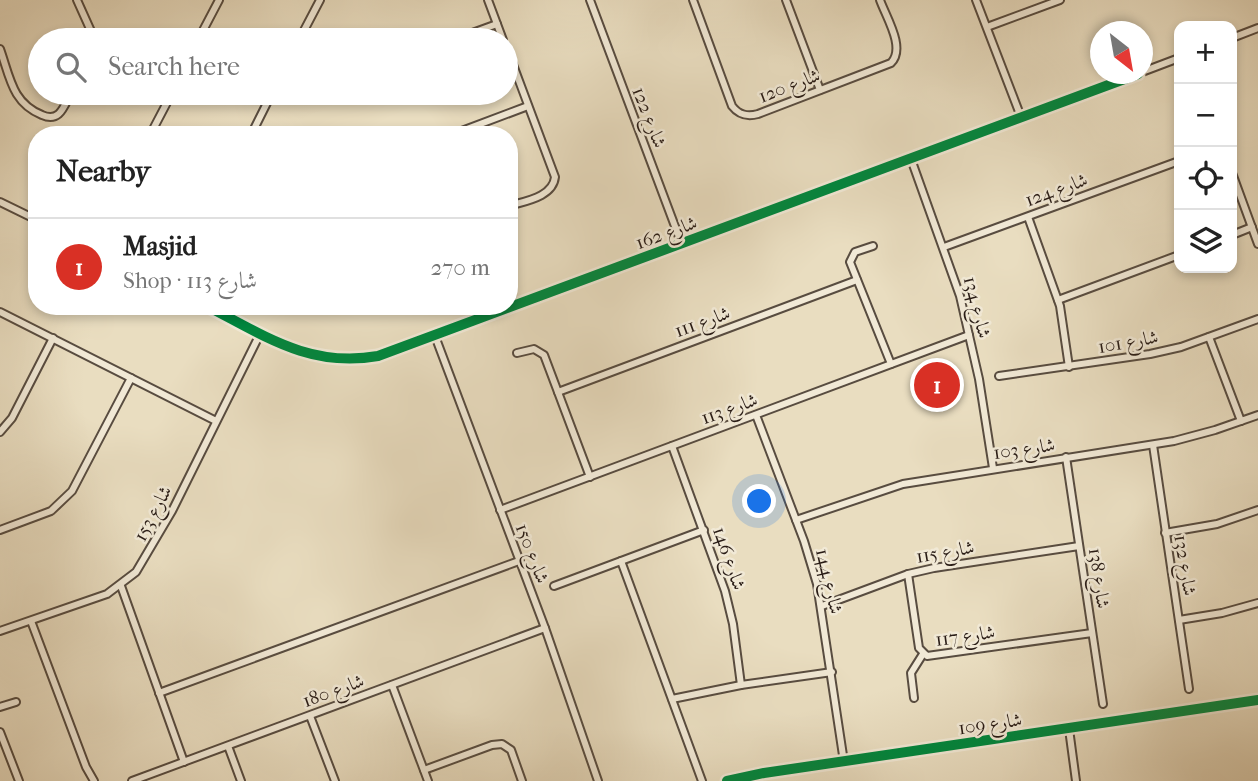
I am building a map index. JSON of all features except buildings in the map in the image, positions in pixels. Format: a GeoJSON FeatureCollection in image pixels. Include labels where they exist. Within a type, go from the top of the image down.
{"type":"FeatureCollection","features":[{"type":"Feature","properties":{"kind":"street"},"geometry":{"type":"LineString","coordinates":[[78,0],[90,28]]}},
{"type":"Feature","properties":{"kind":"street"},"geometry":{"type":"LineString","coordinates":[[204,28],[219,0]]}},
{"type":"Feature","properties":{"kind":"street"},"geometry":{"type":"LineString","coordinates":[[305,28],[320,0]]}},
{"type":"Feature","properties":{"kind":"street"},"geometry":{"type":"LineString","coordinates":[[488,0],[498,28]]}},
{"type":"Feature","properties":{"kind":"street","name":"شارع 122"},"geometry":{"type":"LineString","coordinates":[[590,0],[682,245]]}},
{"type":"Feature","properties":{"kind":"street","name":"شارع 120"},"geometry":{"type":"LineString","coordinates":[[692,0],[736,111],[746,116],[886,65],[895,59],[898,49],[880,0]]}},
{"type":"Feature","properties":{"kind":"street"},"geometry":{"type":"LineString","coordinates":[[786,0],[820,90]]}},
{"type":"Feature","properties":{"kind":"street"},"geometry":{"type":"LineString","coordinates":[[976,0],[1021,117]]}},
{"type":"Feature","properties":{"kind":"street"},"geometry":{"type":"LineString","coordinates":[[987,27],[1060,0]]}},
{"type":"Feature","properties":{"kind":"street"},"geometry":{"type":"LineString","coordinates":[[486,28],[497,24]]}},
{"type":"Feature","properties":{"kind":"street"},"geometry":{"type":"LineString","coordinates":[[1237,36],[1258,28]]}},
{"type":"Feature","properties":{"kind":"street"},"geometry":{"type":"LineString","coordinates":[[0,49],[19,99],[26,108],[55,118],[60,115],[65,105]]}},
{"type":"Feature","properties":{"kind":"street","name":"شارع 162"},"geometry":{"type":"LineString","coordinates":[[1153,68],[1174,60]]}},
{"type":"Feature","properties":{"kind":"street"},"geometry":{"type":"LineString","coordinates":[[518,79],[553,172],[554,183],[548,191],[518,203]]}},
{"type":"Feature","properties":{"kind":"street","name":"شارع 162"},"geometry":{"type":"LineString","coordinates":[[518,305],[1110,84]]}},
{"type":"Feature","properties":{"kind":"street"},"geometry":{"type":"LineString","coordinates":[[155,126],[166,105]]}},
{"type":"Feature","properties":{"kind":"street"},"geometry":{"type":"LineString","coordinates":[[256,126],[266,105]]}},
{"type":"Feature","properties":{"kind":"street"},"geometry":{"type":"LineString","coordinates":[[475,126],[528,106]]}},
{"type":"Feature","properties":{"kind":"street","name":"شارع 134"},"geometry":{"type":"LineString","coordinates":[[911,159],[960,296],[987,423],[993,468]]}},
{"type":"Feature","properties":{"kind":"street","name":"شارع 124"},"geometry":{"type":"LineString","coordinates":[[944,247],[1174,163]]}},
{"type":"Feature","properties":{"kind":"street"},"geometry":{"type":"LineString","coordinates":[[1237,186],[1258,244]]}},
{"type":"Feature","properties":{"kind":"street"},"geometry":{"type":"LineString","coordinates":[[0,202],[28,216]]}},
{"type":"Feature","properties":{"kind":"street"},"geometry":{"type":"LineString","coordinates":[[1028,216],[1058,300],[1069,367]]}},
{"type":"Feature","properties":{"kind":"street"},"geometry":{"type":"LineString","coordinates":[[1237,233],[1252,227]]}},
{"type":"Feature","properties":{"kind":"street"},"geometry":{"type":"LineString","coordinates":[[873,246],[855,252],[850,258],[891,364]]}},
{"type":"Feature","properties":{"kind":"street"},"geometry":{"type":"LineString","coordinates":[[1058,300],[1174,257]]}},
{"type":"Feature","properties":{"kind":"street","name":"شارع 111"},"geometry":{"type":"LineString","coordinates":[[558,392],[858,280]]}},
{"type":"Feature","properties":{"kind":"street"},"geometry":{"type":"LineString","coordinates":[[0,312],[216,421]]}},
{"type":"Feature","properties":{"kind":"street","name":"شارع 162"},"geometry":{"type":"LineString","coordinates":[[223,315],[307,354],[342,360],[378,356],[492,315]]}},
{"type":"Feature","properties":{"kind":"street","name":"شارع 101"},"geometry":{"type":"LineString","coordinates":[[999,376],[1150,354],[1258,319]]}},
{"type":"Feature","properties":{"kind":"street","name":"شارع 153"},"geometry":{"type":"LineString","coordinates":[[0,631],[96,599],[121,586],[143,562],[260,334]]}},
{"type":"Feature","properties":{"kind":"street","name":"شارع 113"},"geometry":{"type":"LineString","coordinates":[[500,510],[969,335]]}},
{"type":"Feature","properties":{"kind":"street","name":"شارع 150"},"geometry":{"type":"LineString","coordinates":[[435,336],[545,628],[598,781]]}},
{"type":"Feature","properties":{"kind":"street"},"geometry":{"type":"LineString","coordinates":[[1209,337],[1241,421]]}},
{"type":"Feature","properties":{"kind":"street"},"geometry":{"type":"LineString","coordinates":[[0,432],[12,418],[52,338]]}},
{"type":"Feature","properties":{"kind":"street"},"geometry":{"type":"LineString","coordinates":[[517,353],[534,349],[542,352],[590,477]]}},
{"type":"Feature","properties":{"kind":"street"},"geometry":{"type":"LineString","coordinates":[[0,530],[51,511],[72,491],[131,378]]}},
{"type":"Feature","properties":{"kind":"street","name":"شارع 144"},"geometry":{"type":"LineString","coordinates":[[756,415],[811,562],[832,672],[844,762]]}},
{"type":"Feature","properties":{"kind":"street","name":"شارع 103"},"geometry":{"type":"LineString","coordinates":[[796,520],[893,486],[993,468],[1153,445],[1195,436],[1258,415]]}},
{"type":"Feature","properties":{"kind":"street","name":"شارع 132"},"geometry":{"type":"LineString","coordinates":[[1153,445],[1189,690]]}},
{"type":"Feature","properties":{"kind":"street","name":"شارع 146"},"geometry":{"type":"LineString","coordinates":[[672,446],[730,608],[741,685]]}},
{"type":"Feature","properties":{"kind":"street","name":"شارع 138"},"geometry":{"type":"LineString","coordinates":[[1066,457],[1102,704]]}},
{"type":"Feature","properties":{"kind":"street"},"geometry":{"type":"LineString","coordinates":[[1165,533],[1217,524],[1258,510]]}},
{"type":"Feature","properties":{"kind":"street"},"geometry":{"type":"LineString","coordinates":[[554,586],[704,530]]}},
{"type":"Feature","properties":{"kind":"street","name":"شارع 115"},"geometry":{"type":"LineString","coordinates":[[821,606],[908,574],[1079,546]]}},
{"type":"Feature","properties":{"kind":"street"},"geometry":{"type":"LineString","coordinates":[[159,693],[519,561]]}},
{"type":"Feature","properties":{"kind":"street"},"geometry":{"type":"LineString","coordinates":[[621,561],[702,781]]}},
{"type":"Feature","properties":{"kind":"street","name":"شارع 117"},"geometry":{"type":"LineString","coordinates":[[908,574],[918,644],[923,654],[931,657],[1092,633]]}},
{"type":"Feature","properties":{"kind":"street"},"geometry":{"type":"LineString","coordinates":[[121,586],[184,762]]}},
{"type":"Feature","properties":{"kind":"street"},"geometry":{"type":"LineString","coordinates":[[1179,620],[1233,611],[1258,603]]}},
{"type":"Feature","properties":{"kind":"street"},"geometry":{"type":"LineString","coordinates":[[31,621],[86,767],[94,781]]}},
{"type":"Feature","properties":{"kind":"street","name":"شارع 180"},"geometry":{"type":"LineString","coordinates":[[132,781],[545,628]]}},
{"type":"Feature","properties":{"kind":"street"},"geometry":{"type":"LineString","coordinates":[[914,698],[911,673],[923,654]]}},
{"type":"Feature","properties":{"kind":"street"},"geometry":{"type":"LineString","coordinates":[[672,699],[741,685],[832,672]]}},
{"type":"Feature","properties":{"kind":"street"},"geometry":{"type":"LineString","coordinates":[[392,685],[428,781]]}},
{"type":"Feature","properties":{"kind":"street","name":"شارع 109"},"geometry":{"type":"LineString","coordinates":[[727,781],[1258,700]]}},
{"type":"Feature","properties":{"kind":"street"},"geometry":{"type":"LineString","coordinates":[[0,707],[16,702]]}},
{"type":"Feature","properties":{"kind":"street"},"geometry":{"type":"LineString","coordinates":[[310,716],[335,781]]}},
{"type":"Feature","properties":{"kind":"street"},"geometry":{"type":"LineString","coordinates":[[1069,729],[1076,781]]}},
{"type":"Feature","properties":{"kind":"street"},"geometry":{"type":"LineString","coordinates":[[0,732],[4,752],[19,781]]}},
{"type":"Feature","properties":{"kind":"street"},"geometry":{"type":"LineString","coordinates":[[424,770],[492,745],[502,744],[510,750],[522,781]]}},
{"type":"Feature","properties":{"kind":"street"},"geometry":{"type":"LineString","coordinates":[[228,746],[241,781]]}},
{"type":"Feature","properties":{"kind":"street"},"geometry":{"type":"LineString","coordinates":[[86,767],[86,781]]}},
{"type":"Feature","properties":{"kind":"cycle path"},"geometry":{"type":"LineString","coordinates":[[518,304],[1111,84]]}},
{"type":"Feature","properties":{"kind":"cycle path"},"geometry":{"type":"LineString","coordinates":[[224,315],[289,347],[309,353],[354,359],[378,356],[488,315]]}},
{"type":"Feature","properties":{"kind":"cycle path"},"geometry":{"type":"LineString","coordinates":[[727,781],[764,773],[1258,700]]}},
{"type":"Feature","properties":{"kind":"place","name":"Masjid"},"geometry":{"type":"Point","coordinates":[937,385]}}]}
